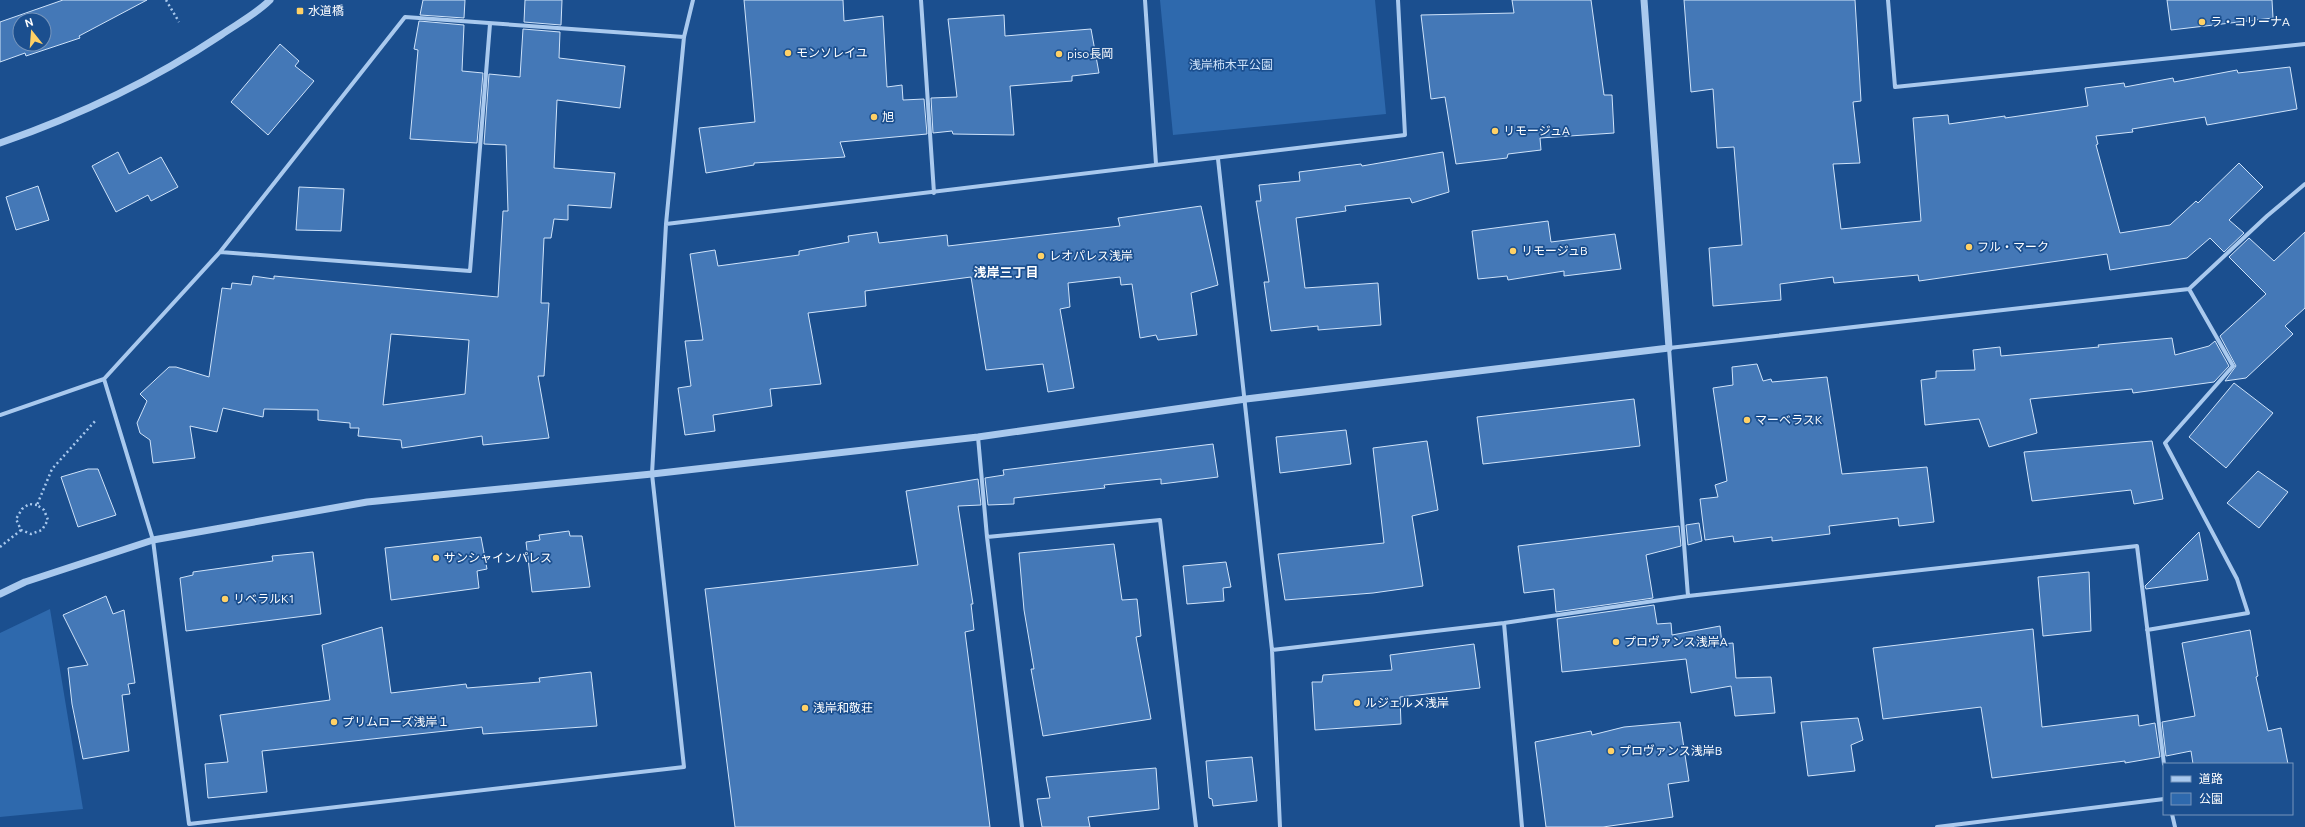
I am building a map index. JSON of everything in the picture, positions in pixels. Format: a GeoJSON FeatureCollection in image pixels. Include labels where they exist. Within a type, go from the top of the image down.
{"type":"FeatureCollection","features":[{"type":"Feature","properties":{"kind":"street"},"geometry":{"type":"LineString","coordinates":[[0,143],[48,126],[119,94],[193,54],[270,0]]}},
{"type":"Feature","properties":{"kind":"street"},"geometry":{"type":"LineString","coordinates":[[104,379],[153,540],[189,824],[684,767],[652,474],[666,224],[684,37],[693,0]]}},
{"type":"Feature","properties":{"kind":"street"},"geometry":{"type":"LineString","coordinates":[[921,0],[934,193]]}},
{"type":"Feature","properties":{"kind":"street"},"geometry":{"type":"LineString","coordinates":[[1145,0],[1156,164]]}},
{"type":"Feature","properties":{"kind":"street"},"geometry":{"type":"LineString","coordinates":[[666,224],[934,193],[1156,164],[1218,158],[1405,135],[1398,0]]}},
{"type":"Feature","properties":{"kind":"street"},"geometry":{"type":"LineString","coordinates":[[1644,0],[1688,596]]}},
{"type":"Feature","properties":{"kind":"street"},"geometry":{"type":"LineString","coordinates":[[1888,0],[1895,87],[2305,44]]}},
{"type":"Feature","properties":{"kind":"street"},"geometry":{"type":"LineString","coordinates":[[0,415],[104,379],[220,252],[405,17],[684,37]]}},
{"type":"Feature","properties":{"kind":"street"},"geometry":{"type":"LineString","coordinates":[[220,252],[470,271],[490,24]]}},
{"type":"Feature","properties":{"kind":"street"},"geometry":{"type":"LineString","coordinates":[[1218,158],[1246,399],[1272,650],[1280,827]]}},
{"type":"Feature","properties":{"kind":"street"},"geometry":{"type":"LineString","coordinates":[[0,594],[25,582],[153,540],[368,502],[652,474],[978,437],[1246,399],[1669,348],[2190,289],[2267,216],[2305,184]]}},
{"type":"Feature","properties":{"kind":"street"},"geometry":{"type":"LineString","coordinates":[[2147,630],[2248,613],[2237,580],[2165,443],[2234,366],[2190,289]]}},
{"type":"Feature","properties":{"kind":"street"},"geometry":{"type":"LineString","coordinates":[[978,437],[987,537],[1022,827]]}},
{"type":"Feature","properties":{"kind":"street"},"geometry":{"type":"LineString","coordinates":[[987,537],[1160,520],[1196,827]]}},
{"type":"Feature","properties":{"kind":"street"},"geometry":{"type":"LineString","coordinates":[[1272,650],[1504,623],[1688,596],[2137,546],[2164,763]]}},
{"type":"Feature","properties":{"kind":"street"},"geometry":{"type":"LineString","coordinates":[[1504,623],[1522,827]]}},
{"type":"Feature","properties":{"kind":"street"},"geometry":{"type":"LineString","coordinates":[[1937,827],[2163,799]]}},
{"type":"Feature","properties":{"kind":"street"},"geometry":{"type":"LineString","coordinates":[[2172,815],[2175,827]]}},
{"type":"Feature","properties":{"kind":"path"},"geometry":{"type":"LineString","coordinates":[[166,0],[179,22]]}},
{"type":"Feature","properties":{"kind":"path"},"geometry":{"type":"LineString","coordinates":[[37,505],[52,469],[112,402]]}},
{"type":"Feature","properties":{"kind":"path"},"geometry":{"type":"LineString","coordinates":[[29,504],[37,505],[44,510],[48,520],[42,530],[31,534],[21,530],[16,518],[22,509],[29,504]]}},
{"type":"Feature","properties":{"kind":"path"},"geometry":{"type":"LineString","coordinates":[[0,547],[21,530]]}},
{"type":"Feature","properties":{"kind":"green space","name":"浅岸柿木平公園"},"geometry":{"type":"Polygon","coordinates":[[[1160,0],[1375,0],[1386,114],[1173,135],[1160,0]]]}},
{"type":"Feature","properties":{"kind":"green space"},"geometry":{"type":"Polygon","coordinates":[[[50,609],[83,809],[0,817],[0,633],[50,609]]]}},
{"type":"Feature","properties":{"kind":"building"},"geometry":{"type":"Polygon","coordinates":[[[63,0],[147,0],[79,36],[80,38],[52,47],[52,12],[29,12],[63,0]]]}},
{"type":"Feature","properties":{"kind":"building"},"geometry":{"type":"Polygon","coordinates":[[[423,0],[465,0],[464,18],[420,15],[423,0]]]}},
{"type":"Feature","properties":{"kind":"building"},"geometry":{"type":"Polygon","coordinates":[[[525,0],[562,0],[561,25],[524,22],[525,0]]]}},
{"type":"Feature","properties":{"kind":"building"},"geometry":{"type":"Polygon","coordinates":[[[744,0],[843,0],[844,21],[883,16],[887,87],[902,85],[903,100],[924,99],[927,134],[840,142],[845,157],[754,163],[754,165],[706,173],[699,128],[755,122],[744,0]]]}},
{"type":"Feature","properties":{"kind":"building"},"geometry":{"type":"Polygon","coordinates":[[[1512,0],[1591,0],[1604,95],[1612,95],[1614,133],[1540,138],[1541,150],[1508,154],[1507,158],[1456,164],[1445,97],[1431,99],[1421,15],[1514,13],[1512,0]]]}},
{"type":"Feature","properties":{"kind":"building"},"geometry":{"type":"Polygon","coordinates":[[[1684,0],[1855,0],[1861,101],[1853,102],[1860,163],[1833,164],[1841,229],[1921,221],[1913,118],[1948,115],[1949,124],[2005,116],[2005,118],[2088,106],[2085,88],[2124,83],[2125,87],[2173,78],[2174,82],[2237,70],[2238,73],[2290,67],[2297,109],[2207,125],[2205,117],[2132,129],[2133,132],[2096,136],[2098,144],[2096,145],[2120,233],[2170,225],[2196,201],[2198,203],[2239,163],[2263,187],[2229,220],[2244,233],[2224,252],[2210,238],[2187,258],[2110,270],[2107,254],[1919,281],[1918,275],[1834,283],[1833,277],[1780,284],[1781,300],[1713,306],[1709,248],[1742,245],[1734,147],[1717,148],[1713,89],[1691,92],[1684,0]]]}},
{"type":"Feature","properties":{"kind":"building","name":"ラ・コリーナA"},"geometry":{"type":"Polygon","coordinates":[[[2167,0],[2272,0],[2273,18],[2171,30],[2167,0]]]}},
{"type":"Feature","properties":{"kind":"building"},"geometry":{"type":"Polygon","coordinates":[[[1004,15],[1005,36],[1091,29],[1099,73],[1072,76],[1072,81],[1010,86],[1014,135],[953,134],[952,131],[933,133],[931,98],[957,97],[948,19],[1004,15]]]}},
{"type":"Feature","properties":{"kind":"building"},"geometry":{"type":"Polygon","coordinates":[[[12,18],[12,52],[38,52],[26,56],[25,53],[0,62],[0,22],[12,18]]]}},
{"type":"Feature","properties":{"kind":"building"},"geometry":{"type":"Polygon","coordinates":[[[419,21],[464,25],[462,71],[483,73],[477,143],[410,139],[418,50],[414,49],[419,21]]]}},
{"type":"Feature","properties":{"kind":"building"},"geometry":{"type":"Polygon","coordinates":[[[523,29],[560,32],[559,58],[625,66],[620,108],[557,100],[554,168],[615,173],[611,208],[568,205],[568,220],[554,219],[551,238],[544,238],[541,303],[549,303],[544,376],[538,376],[549,438],[483,445],[482,436],[402,448],[401,440],[358,436],[359,428],[350,428],[350,423],[318,420],[318,410],[264,409],[263,417],[223,408],[217,432],[190,426],[195,458],[153,463],[150,440],[140,433],[137,423],[147,401],[140,394],[169,367],[176,367],[209,377],[222,288],[231,289],[232,283],[251,285],[253,276],[274,279],[274,276],[498,297],[503,211],[508,211],[506,145],[484,144],[489,74],[520,77],[523,29]],[[391,334],[383,405],[465,394],[469,340],[391,334]]]}},
{"type":"Feature","properties":{"kind":"building"},"geometry":{"type":"Polygon","coordinates":[[[280,44],[299,61],[295,66],[314,81],[268,135],[231,102],[280,44]]]}},
{"type":"Feature","properties":{"kind":"building"},"geometry":{"type":"Polygon","coordinates":[[[118,152],[129,174],[161,157],[178,187],[151,201],[148,195],[116,212],[92,166],[118,152]]]}},
{"type":"Feature","properties":{"kind":"building"},"geometry":{"type":"Polygon","coordinates":[[[1443,152],[1449,192],[1412,203],[1410,198],[1345,206],[1346,211],[1296,218],[1305,288],[1378,283],[1381,325],[1318,330],[1318,326],[1271,331],[1264,282],[1269,282],[1256,201],[1261,201],[1259,185],[1300,181],[1299,172],[1361,164],[1362,166],[1443,152]]]}},
{"type":"Feature","properties":{"kind":"building"},"geometry":{"type":"Polygon","coordinates":[[[38,186],[49,220],[16,230],[6,197],[38,186]]]}},
{"type":"Feature","properties":{"kind":"building"},"geometry":{"type":"Polygon","coordinates":[[[299,187],[344,189],[341,231],[296,230],[299,187]]]}},
{"type":"Feature","properties":{"kind":"building"},"geometry":{"type":"Polygon","coordinates":[[[1201,206],[1218,285],[1191,293],[1197,335],[1158,340],[1156,335],[1140,338],[1132,284],[1121,285],[1120,277],[1068,283],[1070,307],[1060,309],[1074,388],[1048,392],[1043,364],[986,370],[971,277],[865,291],[866,306],[808,313],[821,384],[770,389],[772,406],[713,415],[715,431],[685,435],[678,388],[691,386],[685,341],[703,340],[690,254],[715,250],[718,266],[799,255],[799,251],[849,242],[848,236],[877,232],[879,243],[947,235],[948,246],[1120,226],[1118,218],[1201,206]]]}},
{"type":"Feature","properties":{"kind":"building","name":"リモージュB"},"geometry":{"type":"Polygon","coordinates":[[[1548,221],[1551,242],[1615,234],[1621,269],[1564,276],[1564,271],[1508,280],[1507,276],[1478,279],[1472,231],[1548,221]]]}},
{"type":"Feature","properties":{"kind":"building"},"geometry":{"type":"Polygon","coordinates":[[[2305,232],[2305,308],[2285,326],[2293,334],[2246,378],[2225,381],[2236,366],[2220,336],[2266,294],[2229,257],[2249,238],[2274,261],[2305,232]]]}},
{"type":"Feature","properties":{"kind":"building"},"geometry":{"type":"Polygon","coordinates":[[[2172,338],[2175,355],[2209,346],[2215,341],[2229,366],[2214,382],[2133,393],[2132,389],[2030,399],[2037,433],[1989,447],[1979,419],[1925,425],[1921,380],[1936,378],[1936,371],[1975,370],[1973,350],[2000,347],[2001,356],[2099,347],[2098,345],[2172,338]]]}},
{"type":"Feature","properties":{"kind":"building"},"geometry":{"type":"Polygon","coordinates":[[[1757,364],[1763,381],[1771,379],[1772,382],[1827,377],[1842,474],[1927,467],[1934,522],[1899,526],[1898,518],[1829,526],[1830,534],[1772,541],[1772,537],[1734,542],[1733,536],[1705,540],[1700,499],[1718,497],[1715,485],[1727,481],[1713,388],[1733,385],[1732,367],[1757,364]]]}},
{"type":"Feature","properties":{"kind":"building"},"geometry":{"type":"Polygon","coordinates":[[[2234,383],[2273,413],[2226,468],[2189,437],[2234,383]]]}},
{"type":"Feature","properties":{"kind":"building"},"geometry":{"type":"Polygon","coordinates":[[[1634,399],[1640,446],[1483,464],[1477,417],[1634,399]]]}},
{"type":"Feature","properties":{"kind":"building"},"geometry":{"type":"Polygon","coordinates":[[[1346,430],[1351,464],[1280,473],[1276,437],[1346,430]]]}},
{"type":"Feature","properties":{"kind":"building"},"geometry":{"type":"Polygon","coordinates":[[[1427,441],[1438,510],[1412,516],[1423,586],[1373,593],[1285,600],[1278,554],[1384,543],[1373,448],[1427,441]]]}},
{"type":"Feature","properties":{"kind":"building"},"geometry":{"type":"Polygon","coordinates":[[[2152,441],[2163,499],[2134,504],[2131,490],[2032,501],[2024,452],[2152,441]]]}},
{"type":"Feature","properties":{"kind":"building"},"geometry":{"type":"Polygon","coordinates":[[[1213,444],[1218,477],[1161,484],[1161,479],[1104,485],[1105,488],[1014,498],[1014,504],[988,505],[985,478],[1004,475],[1003,470],[1213,444]]]}},
{"type":"Feature","properties":{"kind":"building"},"geometry":{"type":"Polygon","coordinates":[[[88,469],[98,469],[116,515],[78,527],[61,477],[88,469]]]}},
{"type":"Feature","properties":{"kind":"building"},"geometry":{"type":"Polygon","coordinates":[[[2258,471],[2288,492],[2259,528],[2227,503],[2258,471]]]}},
{"type":"Feature","properties":{"kind":"building","name":"浅岸和敬荘"},"geometry":{"type":"Polygon","coordinates":[[[978,479],[981,505],[958,506],[973,604],[971,604],[974,630],[965,632],[990,827],[735,827],[705,589],[918,565],[906,491],[978,479]]]}},
{"type":"Feature","properties":{"kind":"building"},"geometry":{"type":"Polygon","coordinates":[[[1699,523],[1702,541],[1688,545],[1686,525],[1699,523]]]}},
{"type":"Feature","properties":{"kind":"building"},"geometry":{"type":"Polygon","coordinates":[[[1679,526],[1681,546],[1646,555],[1653,598],[1556,612],[1554,589],[1524,593],[1518,546],[1679,526]]]}},
{"type":"Feature","properties":{"kind":"building"},"geometry":{"type":"Polygon","coordinates":[[[569,531],[570,536],[582,536],[590,587],[532,592],[526,542],[540,540],[539,535],[569,531]]]}},
{"type":"Feature","properties":{"kind":"building"},"geometry":{"type":"Polygon","coordinates":[[[2199,532],[2208,580],[2146,589],[2145,586],[2199,532]]]}},
{"type":"Feature","properties":{"kind":"building","name":"サンシャインパレス"},"geometry":{"type":"Polygon","coordinates":[[[481,537],[487,569],[477,571],[479,588],[391,600],[385,548],[481,537]]]}},
{"type":"Feature","properties":{"kind":"building"},"geometry":{"type":"Polygon","coordinates":[[[1114,544],[1122,600],[1137,599],[1141,636],[1136,637],[1151,719],[1043,736],[1031,669],[1034,669],[1024,610],[1019,553],[1114,544]]]}},
{"type":"Feature","properties":{"kind":"building"},"geometry":{"type":"Polygon","coordinates":[[[313,552],[321,614],[186,631],[180,578],[193,575],[193,572],[273,561],[272,556],[313,552]]]}},
{"type":"Feature","properties":{"kind":"building"},"geometry":{"type":"Polygon","coordinates":[[[1226,562],[1231,587],[1223,588],[1224,601],[1187,604],[1183,566],[1226,562]]]}},
{"type":"Feature","properties":{"kind":"building"},"geometry":{"type":"Polygon","coordinates":[[[2089,572],[2091,631],[2043,636],[2038,577],[2089,572]]]}},
{"type":"Feature","properties":{"kind":"building"},"geometry":{"type":"Polygon","coordinates":[[[106,596],[113,614],[124,610],[135,683],[128,684],[130,694],[122,695],[129,751],[83,759],[72,704],[68,668],[88,665],[63,615],[106,596]]]}},
{"type":"Feature","properties":{"kind":"building"},"geometry":{"type":"Polygon","coordinates":[[[1654,605],[1657,624],[1671,623],[1672,635],[1720,626],[1722,644],[1733,643],[1736,678],[1771,677],[1775,713],[1735,716],[1731,686],[1691,693],[1686,659],[1562,672],[1557,619],[1654,605]]]}},
{"type":"Feature","properties":{"kind":"building"},"geometry":{"type":"Polygon","coordinates":[[[382,627],[391,693],[466,684],[467,688],[540,682],[539,678],[591,672],[597,726],[483,734],[482,727],[262,751],[267,792],[208,798],[205,764],[228,762],[220,715],[330,700],[322,645],[382,627]]]}},
{"type":"Feature","properties":{"kind":"building"},"geometry":{"type":"Polygon","coordinates":[[[2033,629],[2042,727],[2138,715],[2139,726],[2155,723],[2160,757],[2125,763],[2125,761],[1992,778],[1981,707],[1883,719],[1873,648],[2033,629]]]}},
{"type":"Feature","properties":{"kind":"building"},"geometry":{"type":"Polygon","coordinates":[[[2250,630],[2258,676],[2256,677],[2268,731],[2281,728],[2288,763],[2193,763],[2191,751],[2166,756],[2162,722],[2195,716],[2182,643],[2250,630]]]}},
{"type":"Feature","properties":{"kind":"building"},"geometry":{"type":"Polygon","coordinates":[[[1474,644],[1480,688],[1400,697],[1401,724],[1315,730],[1312,682],[1322,682],[1323,675],[1392,670],[1390,655],[1474,644]]]}},
{"type":"Feature","properties":{"kind":"building"},"geometry":{"type":"Polygon","coordinates":[[[1858,718],[1863,740],[1851,745],[1855,771],[1808,776],[1801,722],[1858,718]]]}},
{"type":"Feature","properties":{"kind":"building"},"geometry":{"type":"Polygon","coordinates":[[[1680,722],[1689,781],[1668,784],[1673,817],[1603,827],[1546,827],[1535,742],[1591,731],[1592,735],[1624,727],[1680,722]]]}},
{"type":"Feature","properties":{"kind":"building"},"geometry":{"type":"Polygon","coordinates":[[[1252,757],[1257,801],[1213,806],[1212,799],[1209,798],[1206,761],[1252,757]]]}},
{"type":"Feature","properties":{"kind":"building"},"geometry":{"type":"Polygon","coordinates":[[[1156,768],[1159,809],[1088,817],[1090,827],[1042,827],[1037,799],[1050,798],[1046,777],[1156,768]]]}},
{"type":"Feature","properties":{"kind":"place","name":"水道橋"},"geometry":{"type":"Point","coordinates":[300,11]}},
{"type":"Feature","properties":{"kind":"place","name":"ラ・コリーナA"},"geometry":{"type":"Point","coordinates":[2202,22]}},
{"type":"Feature","properties":{"kind":"place","name":"モンソレイユ"},"geometry":{"type":"Point","coordinates":[788,53]}},
{"type":"Feature","properties":{"kind":"place","name":"piso長岡"},"geometry":{"type":"Point","coordinates":[1059,54]}},
{"type":"Feature","properties":{"kind":"place","name":"旭"},"geometry":{"type":"Point","coordinates":[874,117]}},
{"type":"Feature","properties":{"kind":"place","name":"リモージュA"},"geometry":{"type":"Point","coordinates":[1495,131]}},
{"type":"Feature","properties":{"kind":"place","name":"フル・マーク"},"geometry":{"type":"Point","coordinates":[1969,247]}},
{"type":"Feature","properties":{"kind":"place","name":"リモージュB"},"geometry":{"type":"Point","coordinates":[1513,251]}},
{"type":"Feature","properties":{"kind":"place","name":"レオパレス浅岸"},"geometry":{"type":"Point","coordinates":[1041,256]}},
{"type":"Feature","properties":{"kind":"place","name":"マーベラスK"},"geometry":{"type":"Point","coordinates":[1747,420]}},
{"type":"Feature","properties":{"kind":"place","name":"サンシャインパレス"},"geometry":{"type":"Point","coordinates":[436,558]}},
{"type":"Feature","properties":{"kind":"place","name":"リベラルK1"},"geometry":{"type":"Point","coordinates":[225,599]}},
{"type":"Feature","properties":{"kind":"place","name":"プロヴァンス浅岸A"},"geometry":{"type":"Point","coordinates":[1616,642]}},
{"type":"Feature","properties":{"kind":"place","name":"ルジェルメ浅岸"},"geometry":{"type":"Point","coordinates":[1357,703]}},
{"type":"Feature","properties":{"kind":"place","name":"浅岸和敬荘"},"geometry":{"type":"Point","coordinates":[805,708]}},
{"type":"Feature","properties":{"kind":"place","name":"プリムローズ浅岸１"},"geometry":{"type":"Point","coordinates":[334,722]}},
{"type":"Feature","properties":{"kind":"place","name":"プロヴァンス浅岸B"},"geometry":{"type":"Point","coordinates":[1611,751]}},
{"type":"Feature","properties":{"kind":"district","name":"浅岸三丁目"},"geometry":{"type":"Point","coordinates":[1006,272]}}]}
